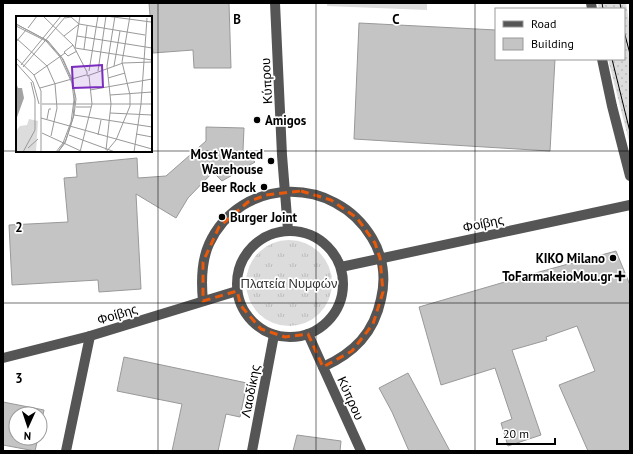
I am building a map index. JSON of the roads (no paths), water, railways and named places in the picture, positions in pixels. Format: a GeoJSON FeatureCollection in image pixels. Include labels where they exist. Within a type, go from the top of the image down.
{"type":"FeatureCollection","features":[{"type":"Feature","properties":{"kind":"street","name":"Κύπρου"},"geometry":{"type":"LineString","coordinates":[[276,3],[288,230]]}},
{"type":"Feature","properties":{"kind":"street"},"geometry":{"type":"LineString","coordinates":[[602,60],[630,176]]}},
{"type":"Feature","properties":{"kind":"street"},"geometry":{"type":"LineString","coordinates":[[203,301],[201,282],[203,262],[209,244],[219,227],[232,213],[248,202],[266,195],[285,191],[301,191],[316,194],[345,207],[357,218],[375,243],[380,258],[383,275],[383,292],[380,308],[373,324],[364,338],[352,350],[338,360],[323,367]]}},
{"type":"Feature","properties":{"kind":"street","name":"Φοίβης"},"geometry":{"type":"LineString","coordinates":[[341,267],[630,205]]}},
{"type":"Feature","properties":{"kind":"street"},"geometry":{"type":"LineString","coordinates":[[288,230],[305,232],[321,240],[333,252],[341,267],[344,283],[341,300],[334,314],[323,326],[308,334],[296,337],[274,335],[261,329],[249,319],[241,306],[236,280],[238,268],[250,247],[270,234],[288,230]]}},
{"type":"Feature","properties":{"kind":"street","name":"Φοίβης"},"geometry":{"type":"LineString","coordinates":[[3,358],[90,336],[237,291]]}},
{"type":"Feature","properties":{"kind":"street","name":"Κύπρου"},"geometry":{"type":"LineString","coordinates":[[308,334],[361,451]]}},
{"type":"Feature","properties":{"kind":"street","name":"Λαοδίκης"},"geometry":{"type":"LineString","coordinates":[[252,451],[274,335]]}},
{"type":"Feature","properties":{"kind":"street"},"geometry":{"type":"LineString","coordinates":[[66,451],[90,336]]}},
{"type":"Feature","properties":{"kind":"tram line"},"geometry":{"type":"LineString","coordinates":[[602,3],[603,8]]}},
{"type":"Feature","properties":{"kind":"tram line"},"geometry":{"type":"LineString","coordinates":[[620,3],[621,8]]}},
{"type":"Feature","properties":{"kind":"tram line"},"geometry":{"type":"LineString","coordinates":[[625,35],[630,54]]}},
{"type":"Feature","properties":{"kind":"tram line"},"geometry":{"type":"LineString","coordinates":[[612,60],[630,132]]}},
{"type":"Feature","properties":{"kind":"place","name":"Amigos"},"geometry":{"type":"Point","coordinates":[257,120]}},
{"type":"Feature","properties":{"kind":"place","name":"Most Wanted Warehouse"},"geometry":{"type":"Point","coordinates":[271,161]}},
{"type":"Feature","properties":{"kind":"place","name":"Beer Rock"},"geometry":{"type":"Point","coordinates":[264,187]}},
{"type":"Feature","properties":{"kind":"place","name":"Burger Joint"},"geometry":{"type":"Point","coordinates":[222,217]}},
{"type":"Feature","properties":{"kind":"place","name":"KIKO Milano"},"geometry":{"type":"Point","coordinates":[613,258]}},
{"type":"Feature","properties":{"kind":"place","name":"ToFarmakeioMou.gr"},"geometry":{"type":"Point","coordinates":[620,276]}},
{"type":"Feature","properties":{"kind":"park label","name":"Πλατεία Νυμφών"},"geometry":{"type":"Point","coordinates":[289,283]}}]}
